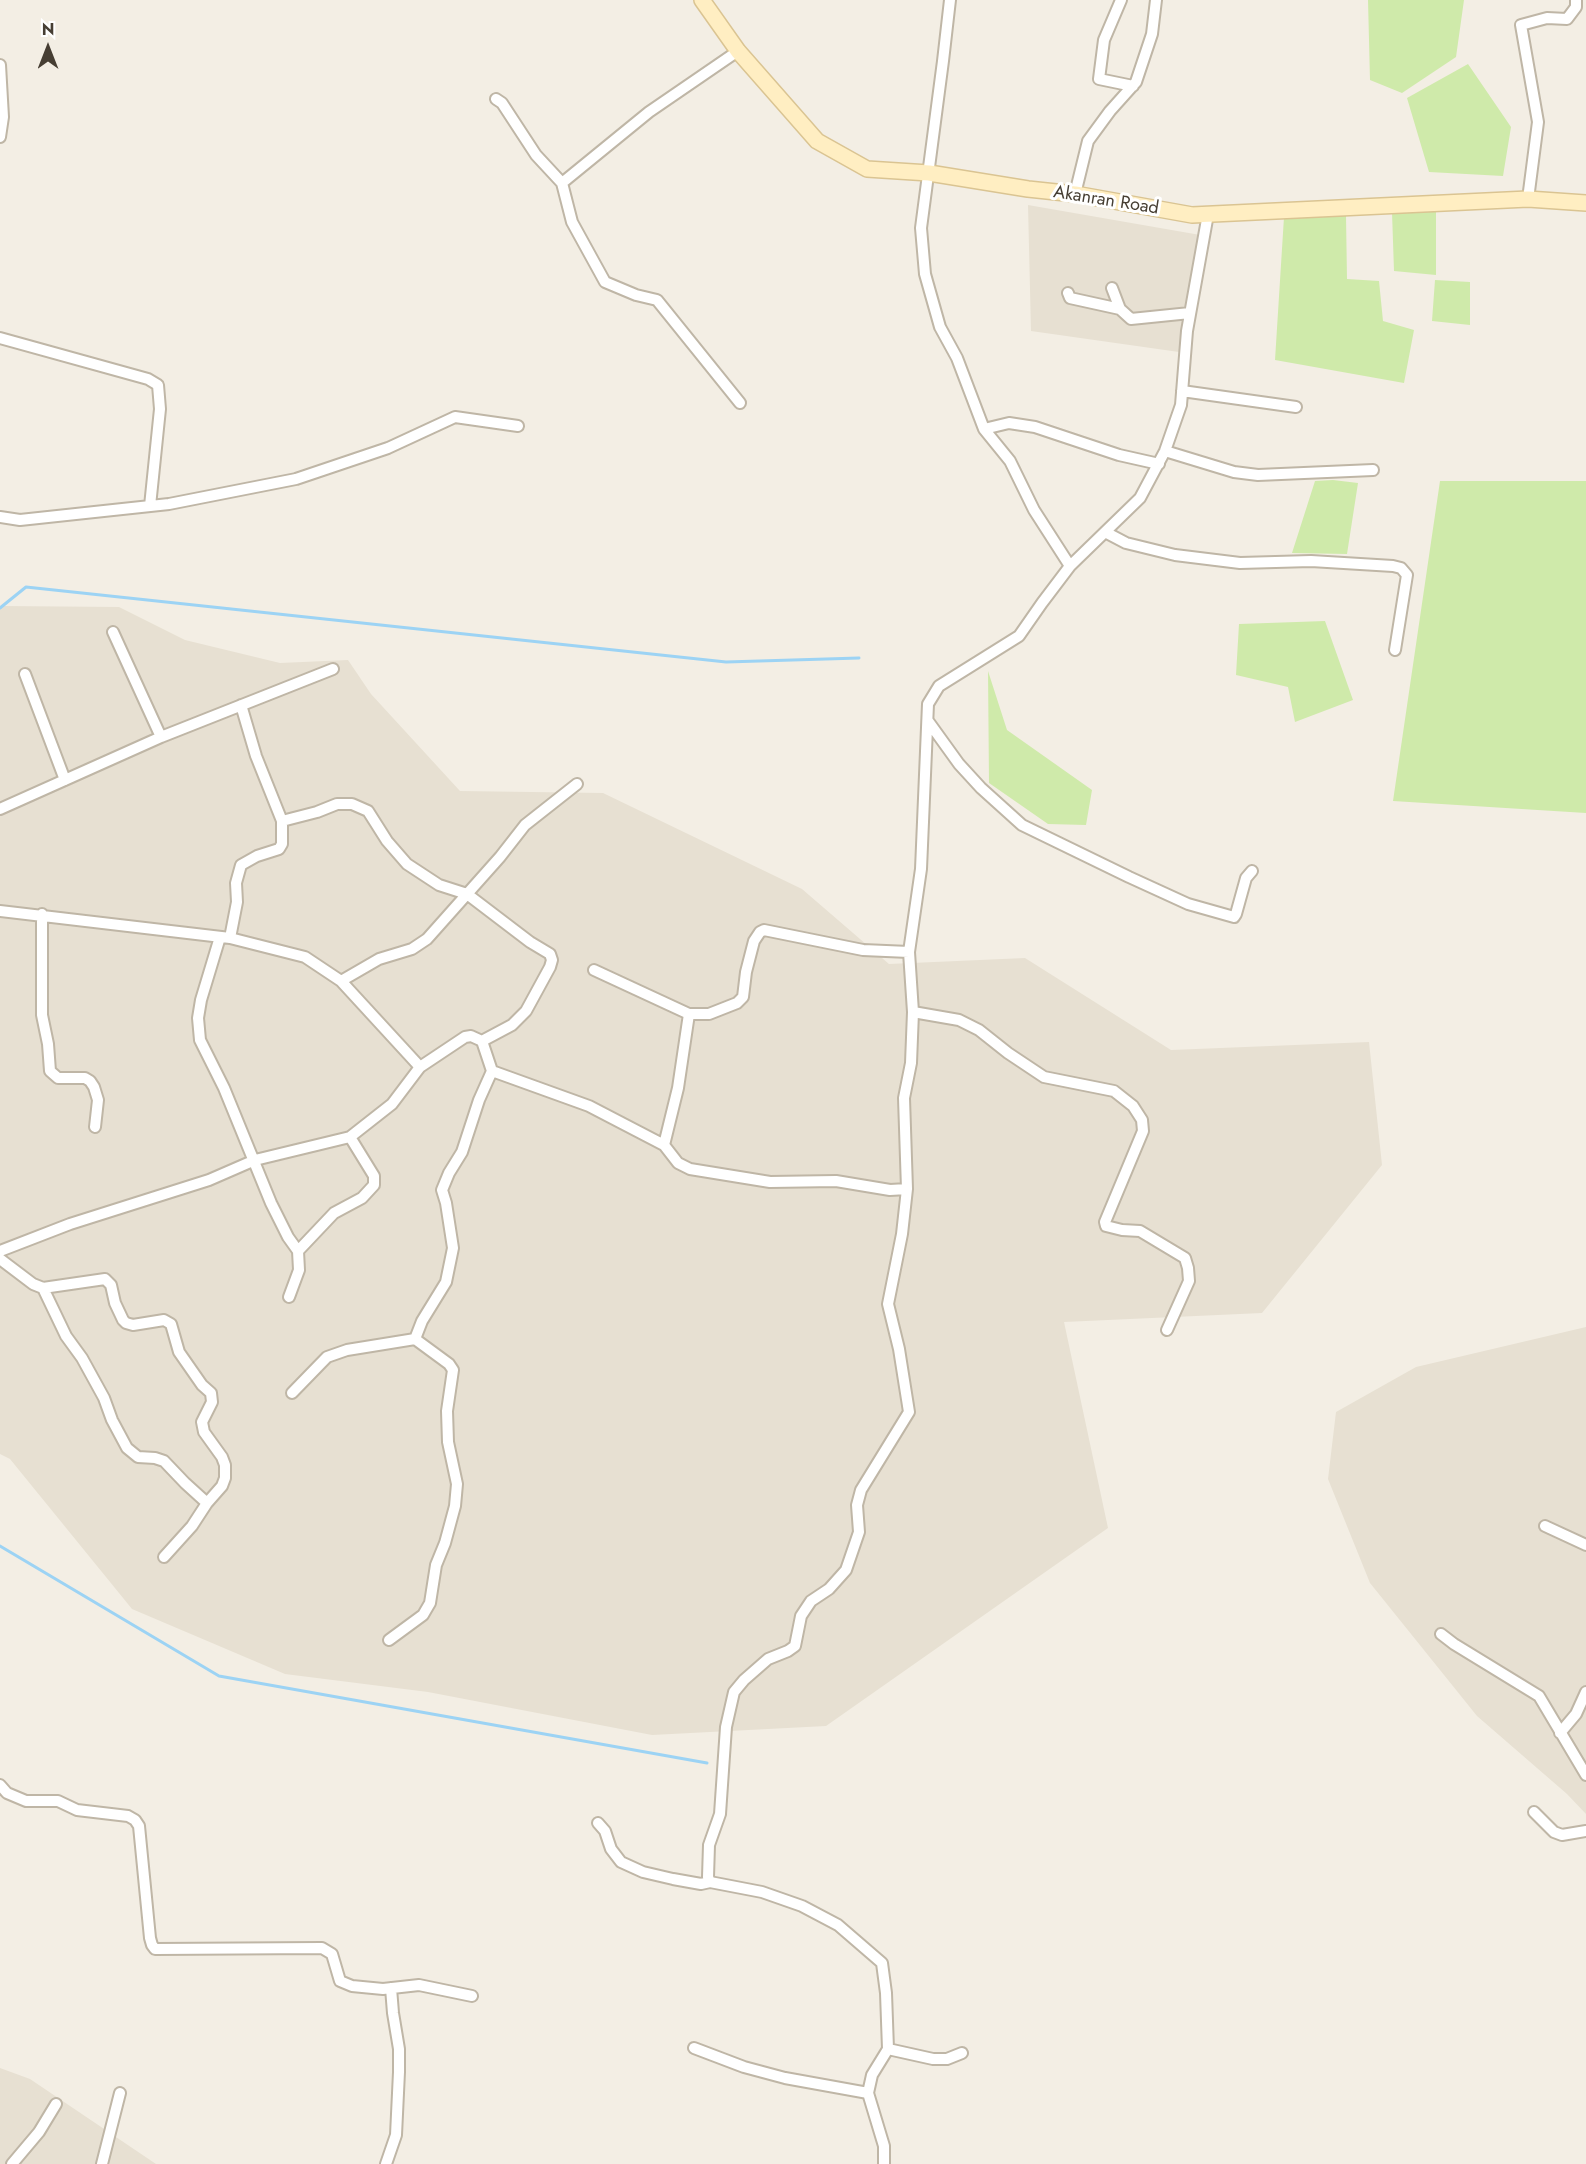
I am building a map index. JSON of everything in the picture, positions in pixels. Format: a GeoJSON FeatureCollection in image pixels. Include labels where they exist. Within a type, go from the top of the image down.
{"type":"FeatureCollection","features":[{"type":"Feature","properties":{"kind":"main road","name":"Akanran Road"},"geometry":{"type":"LineString","coordinates":[[702,0],[738,51],[817,141],[867,169],[929,173],[1075,194],[1192,215],[1528,199],[1586,203]]}},
{"type":"Feature","properties":{"kind":"street"},"geometry":{"type":"LineString","coordinates":[[950,0],[921,228],[925,274],[940,327],[957,358],[984,429],[1010,461],[1034,510],[1070,566]]}},
{"type":"Feature","properties":{"kind":"street"},"geometry":{"type":"LineString","coordinates":[[1120,0],[1104,40],[1099,79],[1133,86]]}},
{"type":"Feature","properties":{"kind":"street"},"geometry":{"type":"LineString","coordinates":[[1075,194],[1088,141],[1110,111],[1136,82],[1152,34],[1156,0]]}},
{"type":"Feature","properties":{"kind":"street"},"geometry":{"type":"LineString","coordinates":[[1528,199],[1538,122],[1521,25],[1547,18],[1567,19],[1576,7],[1576,0]]}},
{"type":"Feature","properties":{"kind":"street"},"geometry":{"type":"LineString","coordinates":[[562,183],[649,112],[738,51]]}},
{"type":"Feature","properties":{"kind":"street"},"geometry":{"type":"LineString","coordinates":[[0,65],[3,117],[0,137]]}},
{"type":"Feature","properties":{"kind":"street"},"geometry":{"type":"LineString","coordinates":[[496,99],[502,103],[536,155],[562,183],[572,222],[605,282],[636,295],[657,300],[740,403]]}},
{"type":"Feature","properties":{"kind":"street"},"geometry":{"type":"LineString","coordinates":[[710,1882],[709,1845],[720,1814],[726,1727],[734,1692],[768,1659],[795,1647],[801,1616],[811,1601],[828,1589],[846,1570],[859,1532],[857,1505],[861,1490],[909,1412],[899,1349],[888,1304],[902,1234],[907,1190],[904,1098],[911,1063],[913,1012],[909,952],[921,869],[928,704],[939,687],[1019,636],[1070,566],[1140,498],[1166,451],[1181,405],[1187,331],[1208,214]]}},
{"type":"Feature","properties":{"kind":"street"},"geometry":{"type":"LineString","coordinates":[[1112,288],[1120,309],[1131,319],[1190,313]]}},
{"type":"Feature","properties":{"kind":"street"},"geometry":{"type":"LineString","coordinates":[[1068,293],[1070,298],[1120,309]]}},
{"type":"Feature","properties":{"kind":"street"},"geometry":{"type":"LineString","coordinates":[[0,338],[148,379],[159,386],[160,409],[150,506]]}},
{"type":"Feature","properties":{"kind":"street"},"geometry":{"type":"LineString","coordinates":[[1182,391],[1296,407]]}},
{"type":"Feature","properties":{"kind":"street"},"geometry":{"type":"LineString","coordinates":[[0,517],[20,520],[150,506],[296,479],[388,448],[455,417],[518,426]]}},
{"type":"Feature","properties":{"kind":"street"},"geometry":{"type":"LineString","coordinates":[[984,429],[1009,423],[1035,427],[1119,455],[1159,464]]}},
{"type":"Feature","properties":{"kind":"street"},"geometry":{"type":"LineString","coordinates":[[1166,451],[1234,472],[1250,474],[1373,470]]}},
{"type":"Feature","properties":{"kind":"street"},"geometry":{"type":"LineString","coordinates":[[1105,532],[1126,543],[1175,555],[1240,563],[1311,561],[1401,568],[1407,575],[1395,650]]}},
{"type":"Feature","properties":{"kind":"street"},"geometry":{"type":"LineString","coordinates":[[113,632],[161,737]]}},
{"type":"Feature","properties":{"kind":"street"},"geometry":{"type":"LineString","coordinates":[[0,809],[161,737],[333,669]]}},
{"type":"Feature","properties":{"kind":"street"},"geometry":{"type":"LineString","coordinates":[[25,674],[65,780]]}},
{"type":"Feature","properties":{"kind":"street"},"geometry":{"type":"LineString","coordinates":[[241,705],[256,756],[282,821],[282,844],[279,849],[257,856],[241,865],[238,872],[237,902],[201,1000],[198,1018],[200,1040],[224,1088],[271,1203],[288,1237],[298,1251],[299,1270],[289,1297]]}},
{"type":"Feature","properties":{"kind":"street"},"geometry":{"type":"LineString","coordinates":[[928,721],[959,765],[1022,825],[1129,878],[1188,904],[1234,917],[1246,878],[1252,871]]}},
{"type":"Feature","properties":{"kind":"street"},"geometry":{"type":"LineString","coordinates":[[341,981],[379,959],[412,949],[427,939],[500,857],[525,825],[577,784]]}},
{"type":"Feature","properties":{"kind":"street"},"geometry":{"type":"LineString","coordinates":[[282,821],[337,804],[352,804],[368,812],[387,842],[407,864],[439,885],[467,894],[552,957],[526,1011],[512,1025],[482,1041]]}},
{"type":"Feature","properties":{"kind":"street"},"geometry":{"type":"LineString","coordinates":[[0,910],[225,937],[305,957],[341,981],[420,1067]]}},
{"type":"Feature","properties":{"kind":"street"},"geometry":{"type":"LineString","coordinates":[[42,914],[42,1015],[48,1044],[50,1071],[58,1078],[84,1078],[90,1082],[98,1100],[95,1127]]}},
{"type":"Feature","properties":{"kind":"street"},"geometry":{"type":"LineString","coordinates":[[594,970],[689,1014],[709,1014],[737,1003],[743,997],[754,940],[764,930],[863,950],[909,952]]}},
{"type":"Feature","properties":{"kind":"street"},"geometry":{"type":"LineString","coordinates":[[913,1012],[959,1020],[979,1030],[1044,1077],[1054,1081],[1114,1091],[1133,1106],[1142,1120],[1143,1131],[1104,1222],[1106,1226],[1140,1231],[1185,1258],[1189,1281],[1167,1330]]}},
{"type":"Feature","properties":{"kind":"street"},"geometry":{"type":"LineString","coordinates":[[664,1145],[678,1088],[689,1014]]}},
{"type":"Feature","properties":{"kind":"street"},"geometry":{"type":"LineString","coordinates":[[0,1251],[70,1224],[209,1180],[255,1160],[350,1137],[392,1104],[420,1067],[465,1037],[471,1036],[482,1041],[492,1071],[479,1100],[462,1152],[442,1190],[453,1248],[446,1282],[422,1321],[415,1339]]}},
{"type":"Feature","properties":{"kind":"street"},"geometry":{"type":"LineString","coordinates":[[492,1071],[589,1106],[664,1145],[678,1163],[690,1169],[770,1182],[836,1181],[890,1190],[907,1190]]}},
{"type":"Feature","properties":{"kind":"street"},"geometry":{"type":"LineString","coordinates":[[298,1251],[334,1213],[362,1198],[374,1185],[374,1176],[350,1137]]}},
{"type":"Feature","properties":{"kind":"street"},"geometry":{"type":"LineString","coordinates":[[0,1259],[33,1284],[43,1288],[105,1279],[111,1285],[115,1303],[126,1323],[133,1325],[164,1320],[171,1324],[179,1352],[211,1394],[212,1402],[202,1422],[204,1432],[222,1457],[225,1465],[225,1478],[222,1486],[192,1526],[164,1557]]}},
{"type":"Feature","properties":{"kind":"street"},"geometry":{"type":"LineString","coordinates":[[43,1288],[66,1336],[82,1358],[104,1398],[112,1420],[127,1448],[138,1457],[164,1461],[207,1503]]}},
{"type":"Feature","properties":{"kind":"street"},"geometry":{"type":"LineString","coordinates":[[292,1393],[327,1357],[347,1350],[415,1339],[453,1370],[447,1411],[448,1442],[457,1484],[455,1506],[445,1543],[436,1565],[430,1603],[423,1615],[389,1640]]}},
{"type":"Feature","properties":{"kind":"street"},"geometry":{"type":"LineString","coordinates":[[1545,1526],[1586,1545]]}},
{"type":"Feature","properties":{"kind":"street"},"geometry":{"type":"LineString","coordinates":[[1441,1634],[1539,1696],[1586,1775]]}},
{"type":"Feature","properties":{"kind":"street"},"geometry":{"type":"LineString","coordinates":[[1560,1733],[1581,1713],[1586,1692]]}},
{"type":"Feature","properties":{"kind":"street"},"geometry":{"type":"LineString","coordinates":[[0,1785],[8,1793],[26,1801],[58,1801],[77,1810],[128,1816],[135,1820],[139,1826],[149,1933],[154,1948],[160,1950],[322,1948],[332,1954],[342,1982],[361,1988],[382,1989],[431,1986],[472,1996]]}},
{"type":"Feature","properties":{"kind":"street"},"geometry":{"type":"LineString","coordinates":[[1534,1812],[1554,1832],[1562,1835],[1586,1831]]}},
{"type":"Feature","properties":{"kind":"street"},"geometry":{"type":"LineString","coordinates":[[598,1823],[605,1831],[611,1849],[621,1862],[643,1872],[701,1884],[710,1882],[762,1892],[802,1906],[838,1925],[882,1963],[886,1993],[888,2049],[872,2075],[868,2093],[884,2146],[884,2164]]}},
{"type":"Feature","properties":{"kind":"street"},"geometry":{"type":"LineString","coordinates":[[386,2164],[396,2135],[399,2072],[399,2049],[391,1988]]}},
{"type":"Feature","properties":{"kind":"street"},"geometry":{"type":"LineString","coordinates":[[694,2048],[744,2067],[786,2078],[868,2093]]}},
{"type":"Feature","properties":{"kind":"street"},"geometry":{"type":"LineString","coordinates":[[888,2049],[933,2059],[947,2059],[962,2053]]}},
{"type":"Feature","properties":{"kind":"street"},"geometry":{"type":"LineString","coordinates":[[102,2164],[120,2093]]}},
{"type":"Feature","properties":{"kind":"street"},"geometry":{"type":"LineString","coordinates":[[12,2164],[39,2132],[56,2104]]}},
{"type":"Feature","properties":{"kind":"shaded area"},"geometry":{"type":"Polygon","coordinates":[[[1028,205],[1206,236],[1186,353],[1031,331],[1028,205]]]}},
{"type":"Feature","properties":{"kind":"shaded area"},"geometry":{"type":"Polygon","coordinates":[[[3,606],[119,607],[185,640],[280,663],[348,660],[371,694],[460,791],[603,793],[802,889],[889,964],[1025,958],[1171,1050],[1369,1042],[1382,1165],[1262,1313],[1064,1322],[1108,1528],[826,1726],[652,1735],[428,1692],[285,1674],[132,1609],[10,1459],[0,1454],[0,609],[3,606]]]}},
{"type":"Feature","properties":{"kind":"shaded area"},"geometry":{"type":"Polygon","coordinates":[[[1586,1327],[1586,1814],[1567,1794],[1477,1716],[1370,1583],[1328,1479],[1336,1412],[1416,1367],[1586,1327]]]}},
{"type":"Feature","properties":{"kind":"shaded area"},"geometry":{"type":"Polygon","coordinates":[[[0,2068],[30,2079],[156,2164],[0,2164],[0,2068]]]}},
{"type":"Feature","properties":{"kind":"green space"},"geometry":{"type":"Polygon","coordinates":[[[1368,0],[1464,0],[1456,57],[1402,93],[1370,80],[1368,0]]]}},
{"type":"Feature","properties":{"kind":"green space"},"geometry":{"type":"Polygon","coordinates":[[[1468,64],[1511,127],[1503,176],[1429,172],[1407,98],[1468,64]]]}},
{"type":"Feature","properties":{"kind":"green space"},"geometry":{"type":"Polygon","coordinates":[[[1392,212],[1436,212],[1436,275],[1394,271],[1392,212]]]}},
{"type":"Feature","properties":{"kind":"green space"},"geometry":{"type":"Polygon","coordinates":[[[1346,216],[1347,279],[1379,281],[1383,321],[1414,330],[1404,383],[1275,360],[1284,217],[1346,216]]]}},
{"type":"Feature","properties":{"kind":"green space"},"geometry":{"type":"Polygon","coordinates":[[[1435,280],[1470,282],[1470,325],[1432,321],[1435,280]]]}},
{"type":"Feature","properties":{"kind":"green space"},"geometry":{"type":"Polygon","coordinates":[[[1333,480],[1358,483],[1347,554],[1292,553],[1315,481],[1333,480]]]}},
{"type":"Feature","properties":{"kind":"green space"},"geometry":{"type":"Polygon","coordinates":[[[1440,481],[1586,481],[1586,813],[1393,801],[1440,481]]]}},
{"type":"Feature","properties":{"kind":"green space"},"geometry":{"type":"Polygon","coordinates":[[[1325,621],[1353,700],[1295,722],[1288,687],[1236,675],[1239,624],[1325,621]]]}},
{"type":"Feature","properties":{"kind":"green space"},"geometry":{"type":"Polygon","coordinates":[[[988,671],[1007,730],[1092,790],[1086,825],[1048,824],[989,783],[988,671]]]}},
{"type":"Feature","properties":{"kind":"waterway"},"geometry":{"type":"LineString","coordinates":[[0,608],[26,587],[726,662],[859,658]]}},
{"type":"Feature","properties":{"kind":"waterway"},"geometry":{"type":"LineString","coordinates":[[0,1546],[219,1676],[707,1763]]}}]}
